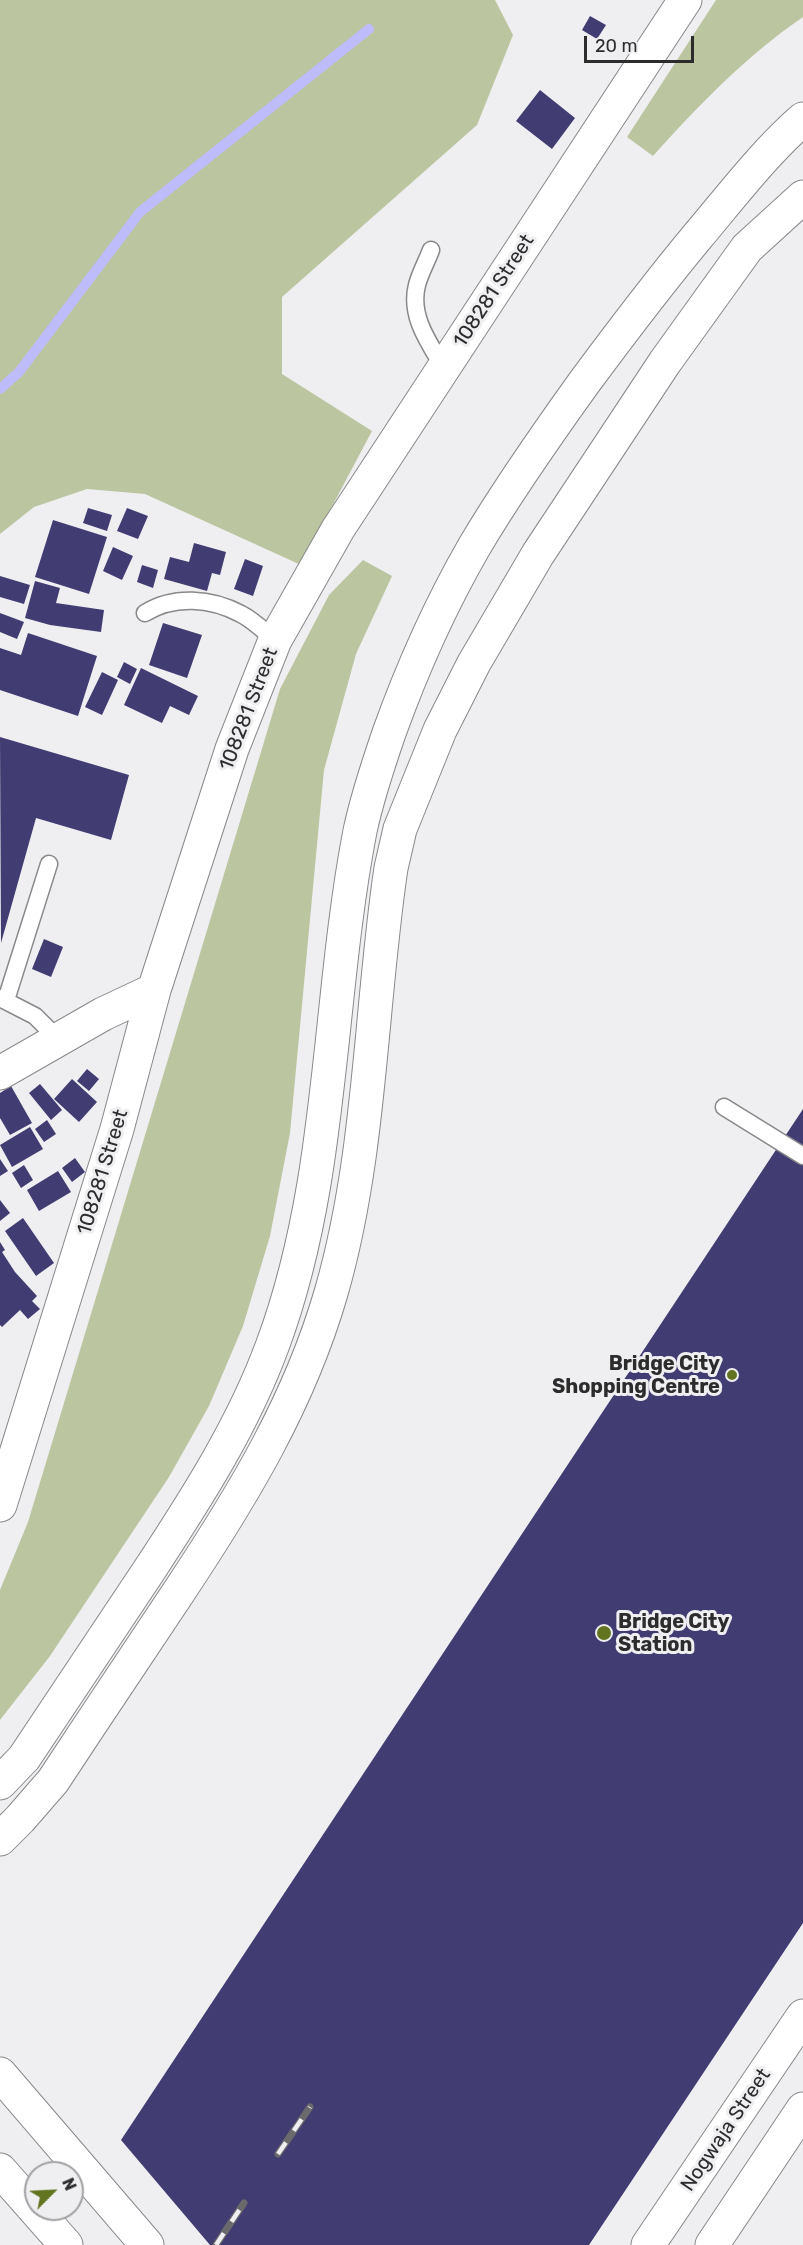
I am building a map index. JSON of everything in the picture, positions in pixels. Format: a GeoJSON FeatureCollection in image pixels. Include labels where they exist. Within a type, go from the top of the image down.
{"type":"FeatureCollection","features":[{"type":"Feature","properties":{"kind":"street","name":"108281 Street"},"geometry":{"type":"LineString","coordinates":[[0,1505],[117,1129],[154,990],[232,749],[275,640],[338,529],[685,0]]}},
{"type":"Feature","properties":{"kind":"street"},"geometry":{"type":"LineString","coordinates":[[0,1783],[24,1758],[188,1510],[220,1458],[249,1403],[273,1346],[294,1284],[309,1221],[321,1146],[340,957],[361,828],[378,766],[404,691],[429,635],[474,546],[548,433],[665,275],[798,133]]}},
{"type":"Feature","properties":{"kind":"street"},"geometry":{"type":"LineString","coordinates":[[0,1839],[20,1820],[53,1780],[226,1520],[258,1467],[287,1411],[311,1354],[339,1262],[358,1166],[391,868],[400,829],[440,730],[474,663],[538,554],[659,372],[747,248],[803,197]]}},
{"type":"Feature","properties":{"kind":"street"},"geometry":{"type":"LineString","coordinates":[[0,1073],[103,1014],[154,990]]}},
{"type":"Feature","properties":{"kind":"street","name":"Nogwaja Street"},"geometry":{"type":"LineString","coordinates":[[648,2245],[803,2016]]}},
{"type":"Feature","properties":{"kind":"street"},"geometry":{"type":"LineString","coordinates":[[0,2074],[147,2245]]}},
{"type":"Feature","properties":{"kind":"street"},"geometry":{"type":"LineString","coordinates":[[712,2245],[803,2109]]}},
{"type":"Feature","properties":{"kind":"street"},"geometry":{"type":"LineString","coordinates":[[0,2170],[66,2245]]}},
{"type":"Feature","properties":{"kind":"lane"},"geometry":{"type":"LineString","coordinates":[[431,250],[417,285],[415,302],[421,328],[444,368]]}},
{"type":"Feature","properties":{"kind":"lane"},"geometry":{"type":"LineString","coordinates":[[145,613],[177,600],[209,602],[240,613],[275,640]]}},
{"type":"Feature","properties":{"kind":"lane"},"geometry":{"type":"LineString","coordinates":[[49,864],[3,999],[35,1017],[58,1039]]}},
{"type":"Feature","properties":{"kind":"lane"},"geometry":{"type":"LineString","coordinates":[[724,1107],[803,1156]]}},
{"type":"Feature","properties":{"kind":"green space"},"geometry":{"type":"Polygon","coordinates":[[[0,0],[495,0],[513,35],[477,125],[282,297],[282,374],[372,431],[301,565],[145,494],[87,489],[34,507],[0,534],[0,0]]]}},
{"type":"Feature","properties":{"kind":"green space"},"geometry":{"type":"Polygon","coordinates":[[[716,0],[803,0],[803,17],[762,48],[724,82],[653,156],[627,137],[716,0]]]}},
{"type":"Feature","properties":{"kind":"green space"},"geometry":{"type":"Polygon","coordinates":[[[363,560],[392,576],[356,654],[324,770],[290,1133],[270,1236],[243,1326],[209,1406],[169,1477],[50,1656],[0,1720],[0,1590],[28,1522],[280,689],[329,595],[363,560]]]}},
{"type":"Feature","properties":{"kind":"building"},"geometry":{"type":"Polygon","coordinates":[[[590,16],[606,25],[597,39],[582,30],[590,16]]]}},
{"type":"Feature","properties":{"kind":"building"},"geometry":{"type":"Polygon","coordinates":[[[540,90],[575,118],[552,149],[516,121],[540,90]]]}},
{"type":"Feature","properties":{"kind":"building"},"geometry":{"type":"Polygon","coordinates":[[[88,508],[112,515],[107,531],[83,523],[88,508]]]}},
{"type":"Feature","properties":{"kind":"building"},"geometry":{"type":"Polygon","coordinates":[[[127,508],[148,516],[138,539],[117,531],[127,508]]]}},
{"type":"Feature","properties":{"kind":"building"},"geometry":{"type":"Polygon","coordinates":[[[53,520],[107,537],[89,594],[35,577],[53,520]]]}},
{"type":"Feature","properties":{"kind":"building"},"geometry":{"type":"Polygon","coordinates":[[[194,543],[226,552],[220,575],[212,573],[207,591],[164,579],[170,557],[189,562],[194,543]]]}},
{"type":"Feature","properties":{"kind":"building"},"geometry":{"type":"Polygon","coordinates":[[[113,547],[133,556],[122,580],[103,571],[113,547]]]}},
{"type":"Feature","properties":{"kind":"building"},"geometry":{"type":"Polygon","coordinates":[[[245,559],[263,566],[253,596],[234,589],[245,559]]]}},
{"type":"Feature","properties":{"kind":"building"},"geometry":{"type":"Polygon","coordinates":[[[142,565],[158,570],[153,588],[137,582],[142,565]]]}},
{"type":"Feature","properties":{"kind":"building"},"geometry":{"type":"Polygon","coordinates":[[[0,576],[30,585],[24,604],[0,597],[0,576]]]}},
{"type":"Feature","properties":{"kind":"building"},"geometry":{"type":"Polygon","coordinates":[[[35,581],[60,588],[56,603],[104,610],[101,632],[50,625],[25,618],[35,581]]]}},
{"type":"Feature","properties":{"kind":"building"},"geometry":{"type":"Polygon","coordinates":[[[0,613],[24,622],[17,639],[0,632],[0,613]]]}},
{"type":"Feature","properties":{"kind":"building"},"geometry":{"type":"Polygon","coordinates":[[[163,623],[202,635],[187,678],[149,665],[163,623]]]}},
{"type":"Feature","properties":{"kind":"building"},"geometry":{"type":"Polygon","coordinates":[[[28,633],[97,656],[78,716],[0,690],[0,648],[21,655],[28,633]]]}},
{"type":"Feature","properties":{"kind":"building"},"geometry":{"type":"Polygon","coordinates":[[[124,662],[137,669],[130,684],[117,677],[124,662]]]}},
{"type":"Feature","properties":{"kind":"building"},"geometry":{"type":"Polygon","coordinates":[[[141,668],[198,696],[189,715],[170,706],[162,723],[124,705],[141,668]]]}},
{"type":"Feature","properties":{"kind":"building"},"geometry":{"type":"Polygon","coordinates":[[[102,672],[118,680],[102,715],[85,707],[102,672]]]}},
{"type":"Feature","properties":{"kind":"building"},"geometry":{"type":"Polygon","coordinates":[[[0,737],[129,775],[111,840],[36,818],[1,943],[0,737]]]}},
{"type":"Feature","properties":{"kind":"building"},"geometry":{"type":"Polygon","coordinates":[[[44,939],[63,947],[51,977],[32,969],[44,939]]]}},
{"type":"Feature","properties":{"kind":"building"},"geometry":{"type":"Polygon","coordinates":[[[87,1069],[99,1079],[89,1091],[77,1081],[87,1069]]]}},
{"type":"Feature","properties":{"kind":"building"},"geometry":{"type":"Polygon","coordinates":[[[72,1079],[97,1102],[79,1122],[54,1099],[72,1079]]]}},
{"type":"Feature","properties":{"kind":"building"},"geometry":{"type":"Polygon","coordinates":[[[40,1084],[62,1110],[51,1120],[29,1093],[40,1084]]]}},
{"type":"Feature","properties":{"kind":"building"},"geometry":{"type":"Polygon","coordinates":[[[11,1086],[32,1123],[10,1135],[0,1118],[0,1093],[11,1086]]]}},
{"type":"Feature","properties":{"kind":"building"},"geometry":{"type":"Polygon","coordinates":[[[803,1109],[803,1923],[589,2245],[210,2245],[121,2140],[803,1109]]]}},
{"type":"Feature","properties":{"kind":"building"},"geometry":{"type":"Polygon","coordinates":[[[47,1120],[56,1134],[44,1142],[35,1129],[47,1120]]]}},
{"type":"Feature","properties":{"kind":"building"},"geometry":{"type":"Polygon","coordinates":[[[30,1127],[43,1149],[12,1167],[0,1145],[30,1127]]]}},
{"type":"Feature","properties":{"kind":"building"},"geometry":{"type":"Polygon","coordinates":[[[75,1158],[85,1172],[72,1182],[62,1168],[75,1158]]]}},
{"type":"Feature","properties":{"kind":"building"},"geometry":{"type":"Polygon","coordinates":[[[0,1159],[8,1171],[0,1176],[0,1159]]]}},
{"type":"Feature","properties":{"kind":"building"},"geometry":{"type":"Polygon","coordinates":[[[24,1165],[33,1180],[21,1188],[12,1173],[24,1165]]]}},
{"type":"Feature","properties":{"kind":"building"},"geometry":{"type":"Polygon","coordinates":[[[58,1171],[71,1192],[39,1211],[27,1190],[58,1171]]]}},
{"type":"Feature","properties":{"kind":"building"},"geometry":{"type":"Polygon","coordinates":[[[0,1200],[10,1213],[0,1221],[0,1200]]]}},
{"type":"Feature","properties":{"kind":"building"},"geometry":{"type":"Polygon","coordinates":[[[23,1218],[54,1263],[36,1276],[5,1231],[23,1218]]]}},
{"type":"Feature","properties":{"kind":"building"},"geometry":{"type":"Polygon","coordinates":[[[0,1242],[5,1250],[2,1252],[15,1272],[37,1296],[32,1301],[40,1309],[28,1319],[20,1310],[2,1327],[0,1325],[0,1242]]]}},
{"type":"Feature","properties":{"kind":"waterway"},"geometry":{"type":"LineString","coordinates":[[0,389],[19,372],[140,212],[369,29]]}},
{"type":"Feature","properties":{"kind":"railway"},"geometry":{"type":"LineString","coordinates":[[278,2154],[310,2107]]}},
{"type":"Feature","properties":{"kind":"railway"},"geometry":{"type":"LineString","coordinates":[[216,2245],[244,2203]]}},
{"type":"Feature","properties":{"kind":"place","name":"Bridge City Shopping Centre"},"geometry":{"type":"Point","coordinates":[732,1375]}},
{"type":"Feature","properties":{"kind":"place","name":"Bridge City Station"},"geometry":{"type":"Point","coordinates":[604,1633]}}]}
